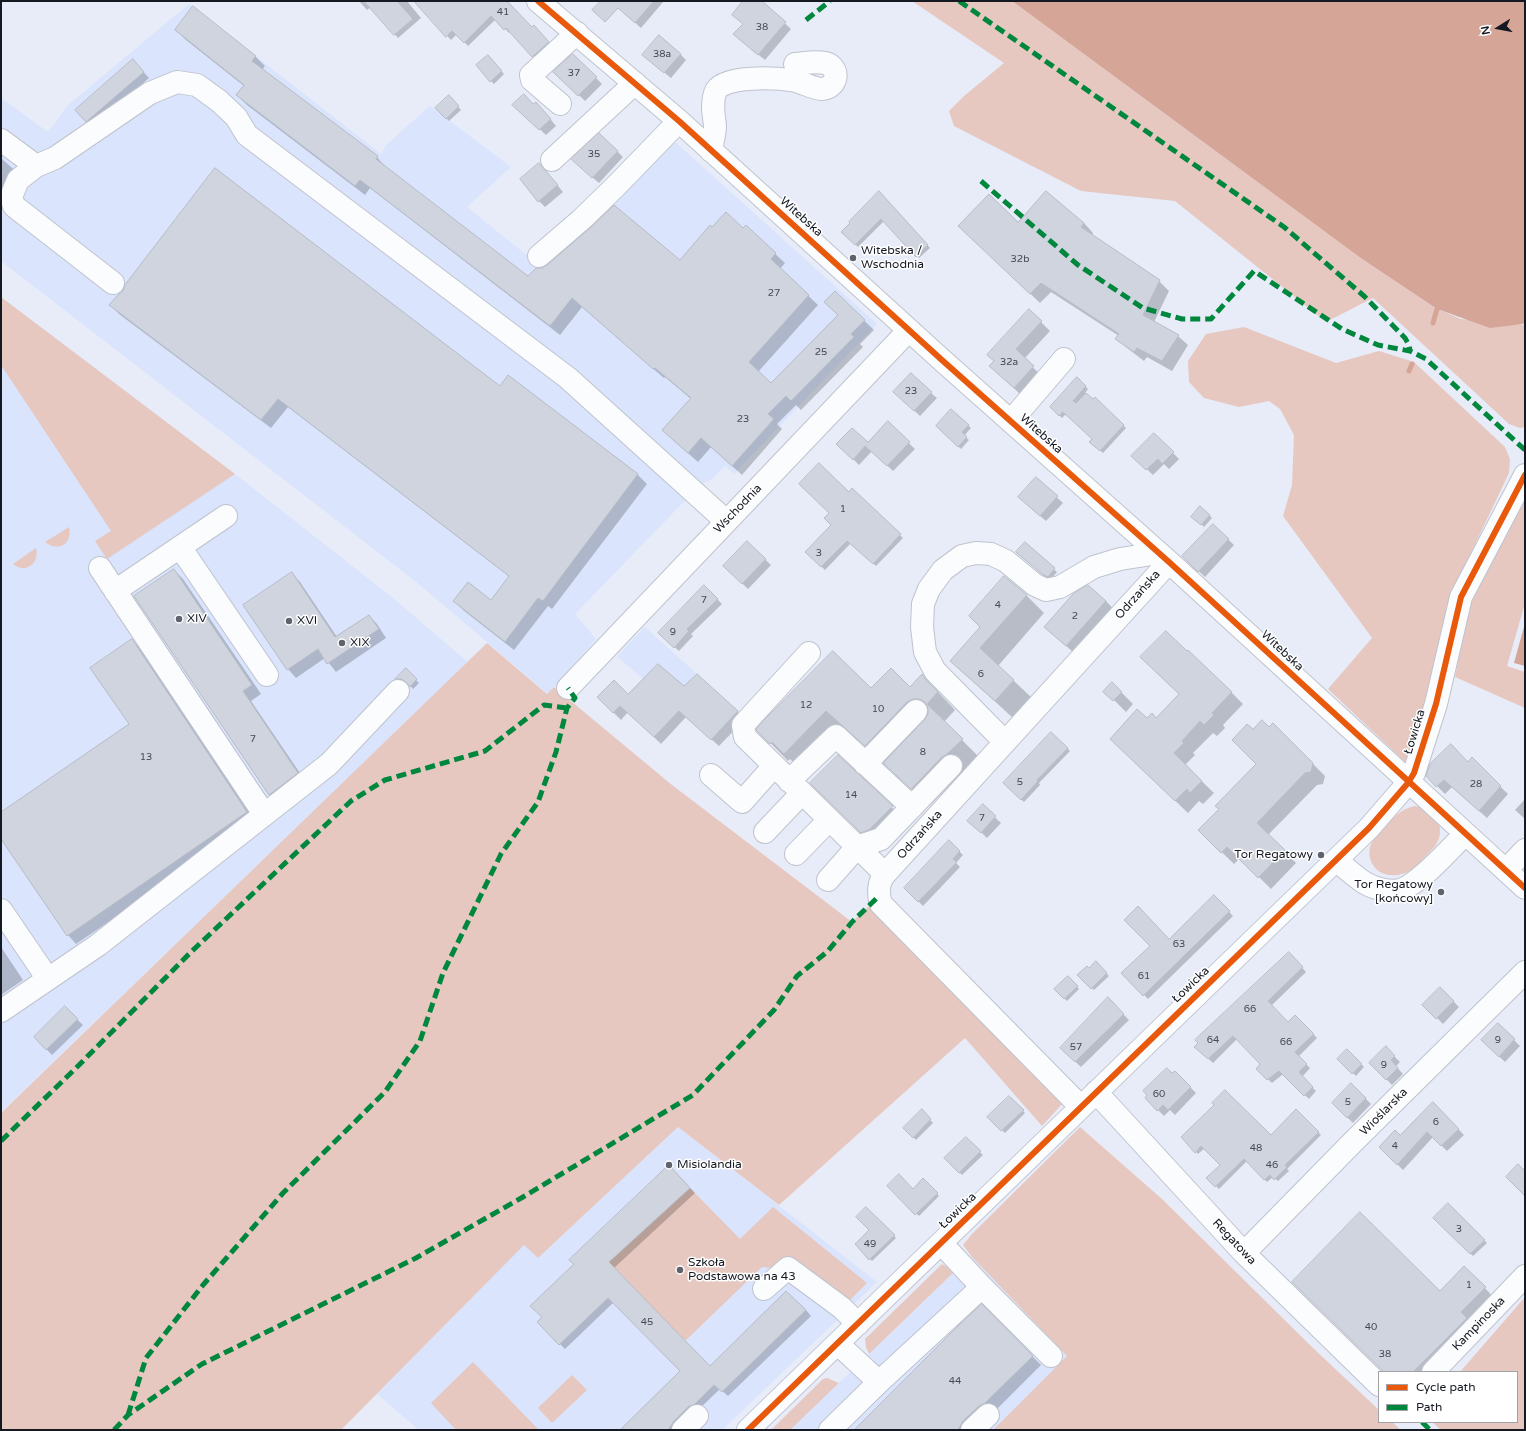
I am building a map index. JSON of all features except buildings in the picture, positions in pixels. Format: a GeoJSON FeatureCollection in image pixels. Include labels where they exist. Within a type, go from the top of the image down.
{"type":"FeatureCollection","features":[{"type":"Feature","properties":{"kind":"street","name":"Witebska"},"geometry":{"type":"LineString","coordinates":[[538,1],[679,121],[909,330],[1164,558],[1525,888]]}},
{"type":"Feature","properties":{"kind":"street"},"geometry":{"type":"LineString","coordinates":[[560,104],[532,80],[531,75],[577,33]]}},
{"type":"Feature","properties":{"kind":"street"},"geometry":{"type":"LineString","coordinates":[[711,151],[715,128],[712,104],[715,91],[724,83],[741,80],[782,80],[797,81],[821,89],[828,88],[834,84],[836,72],[827,63],[816,62],[795,64]]}},
{"type":"Feature","properties":{"kind":"street"},"geometry":{"type":"LineString","coordinates":[[113,282],[14,206],[11,197],[18,180],[36,166],[54,158],[150,93],[177,82],[197,85],[219,101],[236,117],[247,135],[568,378],[726,522]]}},
{"type":"Feature","properties":{"kind":"street"},"geometry":{"type":"LineString","coordinates":[[552,160],[635,83]]}},
{"type":"Feature","properties":{"kind":"street"},"geometry":{"type":"LineString","coordinates":[[538,256],[582,219],[679,121]]}},
{"type":"Feature","properties":{"kind":"street"},"geometry":{"type":"LineString","coordinates":[[1,140],[36,166]]}},
{"type":"Feature","properties":{"kind":"street","name":"Wschodnia"},"geometry":{"type":"LineString","coordinates":[[568,688],[909,330]]}},
{"type":"Feature","properties":{"kind":"street"},"geometry":{"type":"LineString","coordinates":[[1011,421],[1064,359]]}},
{"type":"Feature","properties":{"kind":"street","name":"Łowicka"},"geometry":{"type":"LineString","coordinates":[[748,1430],[1369,828],[1408,782],[1414,773],[1436,704],[1462,597],[1525,475]]}},
{"type":"Feature","properties":{"kind":"street"},"geometry":{"type":"LineString","coordinates":[[115,591],[226,516]]}},
{"type":"Feature","properties":{"kind":"street"},"geometry":{"type":"LineString","coordinates":[[180,547],[267,675]]}},
{"type":"Feature","properties":{"kind":"street"},"geometry":{"type":"LineString","coordinates":[[1005,742],[935,671],[925,652],[922,627],[924,604],[929,588],[943,570],[962,556],[976,553],[991,554],[1006,561],[1035,585],[1046,590],[1060,587],[1094,567],[1120,559],[1164,558]]}},
{"type":"Feature","properties":{"kind":"street","name":"Odrzańska"},"geometry":{"type":"LineString","coordinates":[[1081,1107],[881,904],[879,896],[880,883],[885,874],[1005,742],[1164,558]]}},
{"type":"Feature","properties":{"kind":"street"},"geometry":{"type":"LineString","coordinates":[[100,568],[264,814]]}},
{"type":"Feature","properties":{"kind":"street"},"geometry":{"type":"LineString","coordinates":[[809,653],[743,725],[745,737],[885,874]]}},
{"type":"Feature","properties":{"kind":"street"},"geometry":{"type":"LineString","coordinates":[[1,1011],[98,945],[329,764],[398,691]]}},
{"type":"Feature","properties":{"kind":"street"},"geometry":{"type":"LineString","coordinates":[[865,764],[916,711]]}},
{"type":"Feature","properties":{"kind":"street"},"geometry":{"type":"LineString","coordinates":[[765,832],[796,787],[836,736],[912,807]]}},
{"type":"Feature","properties":{"kind":"street"},"geometry":{"type":"LineString","coordinates":[[710,775],[742,802],[774,766]]}},
{"type":"Feature","properties":{"kind":"street"},"geometry":{"type":"LineString","coordinates":[[828,880],[858,847],[881,840],[952,766]]}},
{"type":"Feature","properties":{"kind":"street"},"geometry":{"type":"LineString","coordinates":[[796,854],[829,820]]}},
{"type":"Feature","properties":{"kind":"street"},"geometry":{"type":"LineString","coordinates":[[1336,860],[1365,883],[1384,890],[1394,891],[1403,889],[1416,882],[1465,834]]}},
{"type":"Feature","properties":{"kind":"street"},"geometry":{"type":"LineString","coordinates":[[1506,870],[1525,850]]}},
{"type":"Feature","properties":{"kind":"street"},"geometry":{"type":"LineString","coordinates":[[1,910],[48,979]]}},
{"type":"Feature","properties":{"kind":"street","name":"Wioślarska"},"geometry":{"type":"LineString","coordinates":[[1244,1253],[1352,1143],[1525,972]]}},
{"type":"Feature","properties":{"kind":"street","name":"Regatowa"},"geometry":{"type":"LineString","coordinates":[[1096,1092],[1244,1253],[1378,1384]]}},
{"type":"Feature","properties":{"kind":"street"},"geometry":{"type":"LineString","coordinates":[[941,1243],[982,1287],[1051,1356]]}},
{"type":"Feature","properties":{"kind":"street"},"geometry":{"type":"LineString","coordinates":[[764,1289],[788,1268],[842,1308],[858,1324]]}},
{"type":"Feature","properties":{"kind":"street","name":"Kampinoska"},"geometry":{"type":"LineString","coordinates":[[1434,1371],[1525,1276]]}},
{"type":"Feature","properties":{"kind":"street"},"geometry":{"type":"LineString","coordinates":[[830,1430],[879,1382],[982,1287]]}},
{"type":"Feature","properties":{"kind":"street"},"geometry":{"type":"LineString","coordinates":[[838,1344],[879,1382]]}},
{"type":"Feature","properties":{"kind":"street"},"geometry":{"type":"LineString","coordinates":[[972,1430],[988,1415]]}},
{"type":"Feature","properties":{"kind":"shaded area"},"geometry":{"type":"Polygon","coordinates":[[[912,1],[1012,1],[1362,259],[1437,309],[1461,319],[1523,325],[1525,322],[1525,427],[1520,428],[1509,424],[1373,298],[1326,322],[1175,201],[1081,191],[954,126],[949,111],[964,96],[1004,63],[912,1]]]}},
{"type":"Feature","properties":{"kind":"shaded area"},"geometry":{"type":"Polygon","coordinates":[[[1012,1],[1525,1],[1525,322],[1523,324],[1490,328],[1437,309],[1362,259],[1012,1]]]}},
{"type":"Feature","properties":{"kind":"shaded area"},"geometry":{"type":"Polygon","coordinates":[[[189,4],[381,154],[386,145],[430,106],[511,167],[467,207],[529,257],[662,130],[877,324],[734,474],[725,466],[711,480],[701,484],[575,614],[596,639],[548,694],[415,581],[1,261],[1,98],[48,132],[68,105],[189,4]]]}},
{"type":"Feature","properties":{"kind":"shaded area"},"geometry":{"type":"Polygon","coordinates":[[[1,297],[235,474],[393,598],[468,662],[1,1112],[1,297]]]}},
{"type":"Feature","properties":{"kind":"shaded area"},"geometry":{"type":"Polygon","coordinates":[[[1,297],[235,474],[107,559],[95,541],[111,531],[1,365],[1,297]]]}},
{"type":"Feature","properties":{"kind":"shaded area"},"geometry":{"type":"Polygon","coordinates":[[[1244,327],[1336,363],[1379,351],[1414,362],[1505,447],[1510,459],[1509,473],[1450,597],[1429,709],[1405,762],[1328,689],[1372,638],[1283,516],[1292,485],[1294,435],[1280,409],[1269,401],[1239,407],[1204,398],[1189,382],[1188,361],[1206,334],[1244,327]]]}},
{"type":"Feature","properties":{"kind":"shaded area"},"geometry":{"type":"Polygon","coordinates":[[[1525,491],[1525,603],[1507,666],[1525,672],[1525,708],[1455,677],[1470,592],[1525,491]]]}},
{"type":"Feature","properties":{"kind":"shaded area"},"geometry":{"type":"Polygon","coordinates":[[[69,527],[69,538],[64,545],[55,547],[45,542],[69,527]]]}},
{"type":"Feature","properties":{"kind":"shaded area"},"geometry":{"type":"Polygon","coordinates":[[[36,548],[36,559],[30,566],[27,568],[22,568],[13,564],[36,548]]]}},
{"type":"Feature","properties":{"kind":"shaded area"},"geometry":{"type":"Polygon","coordinates":[[[1525,623],[1525,666],[1514,663],[1525,623]]]}},
{"type":"Feature","properties":{"kind":"shaded area"},"geometry":{"type":"Polygon","coordinates":[[[645,627],[738,711],[711,740],[617,656],[645,627]]]}},
{"type":"Feature","properties":{"kind":"shaded area"},"geometry":{"type":"Polygon","coordinates":[[[487,643],[547,694],[554,687],[672,785],[852,922],[872,903],[877,916],[1064,1102],[1042,1126],[965,1038],[779,1205],[678,1127],[538,1258],[524,1245],[341,1430],[1,1430],[1,1113],[487,643]]]}},
{"type":"Feature","properties":{"kind":"shaded area"},"geometry":{"type":"Polygon","coordinates":[[[1415,806],[1425,808],[1439,821],[1440,832],[1438,841],[1434,848],[1419,864],[1408,872],[1395,875],[1378,871],[1370,858],[1370,849],[1373,841],[1379,832],[1395,816],[1404,810],[1415,806]]]}},
{"type":"Feature","properties":{"kind":"shaded area","name":"Szkoła Podstawowa na 43"},"geometry":{"type":"Polygon","coordinates":[[[678,1127],[877,1282],[722,1430],[419,1430],[377,1394],[524,1244],[538,1258],[678,1127]]]}},
{"type":"Feature","properties":{"kind":"shaded area"},"geometry":{"type":"Polygon","coordinates":[[[1080,1127],[1162,1199],[1314,1349],[1378,1409],[1378,1423],[1393,1423],[1401,1430],[993,1430],[1067,1356],[971,1256],[963,1245],[972,1234],[1080,1127]]]}},
{"type":"Feature","properties":{"kind":"shaded area"},"geometry":{"type":"Polygon","coordinates":[[[690,1188],[740,1239],[773,1207],[867,1283],[845,1305],[781,1269],[762,1267],[685,1341],[609,1262],[690,1188]]]}},
{"type":"Feature","properties":{"kind":"shaded area"},"geometry":{"type":"Polygon","coordinates":[[[971,1256],[1067,1357],[1127,1430],[790,1430],[971,1256]]]}},
{"type":"Feature","properties":{"kind":"shaded area"},"geometry":{"type":"Polygon","coordinates":[[[942,1264],[953,1273],[869,1354],[865,1339],[942,1264]]]}},
{"type":"Feature","properties":{"kind":"shaded area"},"geometry":{"type":"Polygon","coordinates":[[[1525,1297],[1525,1430],[1441,1430],[1433,1423],[1518,1423],[1518,1371],[1461,1371],[1525,1297]]]}},
{"type":"Feature","properties":{"kind":"shaded area"},"geometry":{"type":"Polygon","coordinates":[[[473,1362],[539,1430],[456,1430],[431,1403],[473,1362]]]}},
{"type":"Feature","properties":{"kind":"shaded area"},"geometry":{"type":"Polygon","coordinates":[[[572,1375],[587,1390],[552,1423],[538,1408],[572,1375]]]}},
{"type":"Feature","properties":{"kind":"shaded area"},"geometry":{"type":"Polygon","coordinates":[[[827,1378],[839,1383],[790,1430],[771,1430],[823,1379],[827,1378]]]}},
{"type":"Feature","properties":{"kind":"waterway"},"geometry":{"type":"LineString","coordinates":[[1433,323],[1437,309]]}},
{"type":"Feature","properties":{"kind":"waterway"},"geometry":{"type":"LineString","coordinates":[[1409,371],[1412,364]]}},
{"type":"Feature","properties":{"kind":"marked path"},"geometry":{"type":"LineString","coordinates":[[806,20],[830,1]]}},
{"type":"Feature","properties":{"kind":"marked path"},"geometry":{"type":"LineString","coordinates":[[959,1],[1284,227],[1364,296],[1405,338],[1409,345],[1410,351]]}},
{"type":"Feature","properties":{"kind":"marked path"},"geometry":{"type":"LineString","coordinates":[[981,181],[1078,265],[1143,308],[1182,319],[1211,319],[1254,271],[1342,329],[1378,345],[1410,351],[1426,359],[1525,450]]}},
{"type":"Feature","properties":{"kind":"marked path"},"geometry":{"type":"LineString","coordinates":[[128,1415],[146,1358],[203,1285],[283,1193],[385,1092],[420,1041],[443,973],[501,854],[538,802],[556,752],[567,708],[575,698],[568,688]]}},
{"type":"Feature","properties":{"kind":"marked path"},"geometry":{"type":"LineString","coordinates":[[1,1141],[191,952],[351,801],[385,780],[485,751],[544,705],[567,708]]}},
{"type":"Feature","properties":{"kind":"marked path"},"geometry":{"type":"LineString","coordinates":[[114,1430],[128,1415],[202,1364],[416,1258],[523,1197],[693,1095],[774,1010],[797,976],[827,952],[852,922],[879,896]]}},
{"type":"Feature","properties":{"kind":"marked path"},"geometry":{"type":"LineString","coordinates":[[1423,1423],[1430,1430]]}},
{"type":"Feature","properties":{"kind":"cycle path"},"geometry":{"type":"LineString","coordinates":[[538,1],[679,121],[943,361],[1169,562],[1525,888]]}},
{"type":"Feature","properties":{"kind":"cycle path"},"geometry":{"type":"LineString","coordinates":[[748,1430],[1369,828],[1408,783],[1414,773],[1436,704],[1461,597],[1525,475]]}},
{"type":"Feature","properties":{"kind":"place","name":"Witebska / Wschodnia"},"geometry":{"type":"Point","coordinates":[853,258]}},
{"type":"Feature","properties":{"kind":"place","name":"XIV"},"geometry":{"type":"Point","coordinates":[179,619]}},
{"type":"Feature","properties":{"kind":"place","name":"XVI"},"geometry":{"type":"Point","coordinates":[289,621]}},
{"type":"Feature","properties":{"kind":"place","name":"XIX"},"geometry":{"type":"Point","coordinates":[342,643]}},
{"type":"Feature","properties":{"kind":"place","name":"Tor Regatowy"},"geometry":{"type":"Point","coordinates":[1321,855]}},
{"type":"Feature","properties":{"kind":"place","name":"Tor Regatowy [końcowy]"},"geometry":{"type":"Point","coordinates":[1441,892]}},
{"type":"Feature","properties":{"kind":"place","name":"Misiolandia"},"geometry":{"type":"Point","coordinates":[669,1165]}},
{"type":"Feature","properties":{"kind":"place","name":"Szkoła Podstawowa na 43"},"geometry":{"type":"Point","coordinates":[680,1270]}}]}
